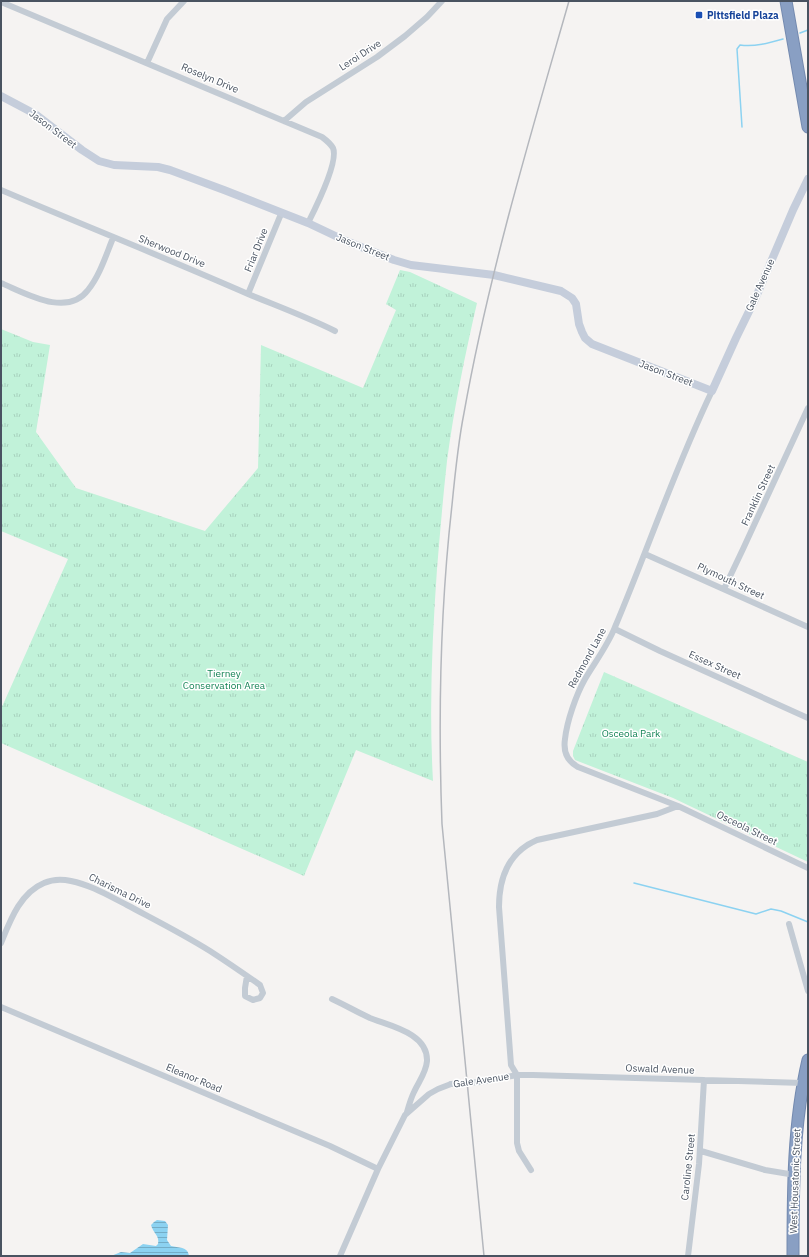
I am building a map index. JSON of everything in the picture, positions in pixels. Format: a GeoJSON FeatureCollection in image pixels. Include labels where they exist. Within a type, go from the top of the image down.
{"type":"FeatureCollection","features":[{"type":"Feature","properties":{"kind":"highway"},"geometry":{"type":"LineString","coordinates":[[786,1],[808,127]]}},
{"type":"Feature","properties":{"kind":"highway","name":"West Housatonic Street"},"geometry":{"type":"LineString","coordinates":[[793,1256],[796,1144],[803,1083],[808,1060]]}},
{"type":"Feature","properties":{"kind":"street"},"geometry":{"type":"LineString","coordinates":[[147,63],[167,19],[184,1]]}},
{"type":"Feature","properties":{"kind":"street","name":"Leroi Drive"},"geometry":{"type":"LineString","coordinates":[[284,121],[306,102],[400,40],[427,17],[442,1]]}},
{"type":"Feature","properties":{"kind":"street","name":"Roselyn Drive"},"geometry":{"type":"LineString","coordinates":[[1,2],[322,137],[333,149],[334,159],[330,173],[308,223]]}},
{"type":"Feature","properties":{"kind":"street","name":"Jason Street"},"geometry":{"type":"LineString","coordinates":[[1,96],[35,114],[99,161],[114,164],[158,167],[170,170],[224,190],[281,214],[308,223],[346,241],[394,260],[411,265],[494,275],[561,291],[572,298],[576,304],[579,324],[582,332],[585,338],[596,347],[712,391]]}},
{"type":"Feature","properties":{"kind":"street","name":"Gale Avenue"},"geometry":{"type":"LineString","coordinates":[[712,391],[756,297],[796,202],[808,179]]}},
{"type":"Feature","properties":{"kind":"street","name":"Sherwood Drive"},"geometry":{"type":"LineString","coordinates":[[1,190],[113,238],[186,266],[335,331]]}},
{"type":"Feature","properties":{"kind":"street","name":"Friar Drive"},"geometry":{"type":"LineString","coordinates":[[248,294],[281,214]]}},
{"type":"Feature","properties":{"kind":"street"},"geometry":{"type":"LineString","coordinates":[[1,283],[49,302],[62,303],[75,300],[84,294],[92,285],[113,238]]}},
{"type":"Feature","properties":{"kind":"street","name":"Redmond Lane"},"geometry":{"type":"LineString","coordinates":[[678,806],[580,769],[572,764],[566,756],[564,745],[578,693],[614,629],[712,391]]}},
{"type":"Feature","properties":{"kind":"street","name":"Franklin Street"},"geometry":{"type":"LineString","coordinates":[[724,589],[744,549],[808,408]]}},
{"type":"Feature","properties":{"kind":"street","name":"Plymouth Street"},"geometry":{"type":"LineString","coordinates":[[645,554],[808,627]]}},
{"type":"Feature","properties":{"kind":"street","name":"Essex Street"},"geometry":{"type":"LineString","coordinates":[[614,629],[660,652],[808,718]]}},
{"type":"Feature","properties":{"kind":"street","name":"Gale Avenue"},"geometry":{"type":"LineString","coordinates":[[340,1256],[378,1169],[405,1115],[438,1088],[451,1084],[480,1082],[517,1075],[511,1065],[499,922],[499,894],[502,878],[514,858],[524,848],[537,840],[657,814],[678,806]]}},
{"type":"Feature","properties":{"kind":"street","name":"Osceola Street"},"geometry":{"type":"LineString","coordinates":[[678,806],[808,868]]}},
{"type":"Feature","properties":{"kind":"street","name":"Charisma Drive"},"geometry":{"type":"LineString","coordinates":[[1,943],[17,909],[29,893],[45,883],[57,880],[66,880],[85,885],[102,892],[155,920],[209,951],[247,976]]}},
{"type":"Feature","properties":{"kind":"street"},"geometry":{"type":"LineString","coordinates":[[790,924],[808,991]]}},
{"type":"Feature","properties":{"kind":"street"},"geometry":{"type":"LineString","coordinates":[[332,999],[369,1017],[404,1031],[416,1038],[423,1046],[427,1057],[426,1068],[414,1091],[405,1115]]}},
{"type":"Feature","properties":{"kind":"street","name":"Eleanor Road"},"geometry":{"type":"LineString","coordinates":[[1,1007],[330,1146],[378,1169]]}},
{"type":"Feature","properties":{"kind":"street"},"geometry":{"type":"LineString","coordinates":[[517,1075],[517,1143],[519,1151],[531,1170]]}},
{"type":"Feature","properties":{"kind":"street","name":"Oswald Avenue"},"geometry":{"type":"LineString","coordinates":[[517,1075],[803,1083]]}},
{"type":"Feature","properties":{"kind":"street","name":"Caroline Street"},"geometry":{"type":"LineString","coordinates":[[688,1256],[701,1151],[704,1080]]}},
{"type":"Feature","properties":{"kind":"street"},"geometry":{"type":"LineString","coordinates":[[701,1151],[765,1170],[794,1175]]}},
{"type":"Feature","properties":{"kind":"green space","name":"Tierney Conservation Area"},"geometry":{"type":"Polygon","coordinates":[[[400,270],[410,272],[477,303],[453,421],[447,461],[437,569],[432,649],[431,728],[433,781],[356,750],[304,876],[1,743],[1,709],[68,559],[1,531],[1,329],[33,342],[50,345],[36,432],[76,488],[205,531],[258,468],[261,345],[363,388],[396,310],[386,304],[400,270]]]}},
{"type":"Feature","properties":{"kind":"green space","name":"Osceola Park"},"geometry":{"type":"Polygon","coordinates":[[[604,672],[808,762],[808,862],[673,798],[575,760],[573,751],[604,672]]]}},
{"type":"Feature","properties":{"kind":"water"},"geometry":{"type":"Polygon","coordinates":[[[157,1220],[165,1221],[168,1225],[167,1240],[171,1246],[187,1250],[189,1256],[111,1256],[121,1252],[130,1253],[143,1244],[156,1246],[158,1244],[158,1239],[151,1225],[157,1220]]]}},
{"type":"Feature","properties":{"kind":"waterway"},"geometry":{"type":"LineString","coordinates":[[800,33],[808,30]]}},
{"type":"Feature","properties":{"kind":"waterway"},"geometry":{"type":"LineString","coordinates":[[742,127],[737,49],[740,45],[757,45],[783,39]]}},
{"type":"Feature","properties":{"kind":"waterway"},"geometry":{"type":"LineString","coordinates":[[634,883],[756,914],[771,909],[781,911],[808,922]]}},
{"type":"Feature","properties":{"kind":"railway"},"geometry":{"type":"LineString","coordinates":[[484,1256],[442,824],[440,704],[445,585],[458,447],[485,309],[511,206],[569,1]]}},
{"type":"Feature","properties":{"kind":"place","name":"Pittsfield Plaza"},"geometry":{"type":"Point","coordinates":[699,15]}}]}
